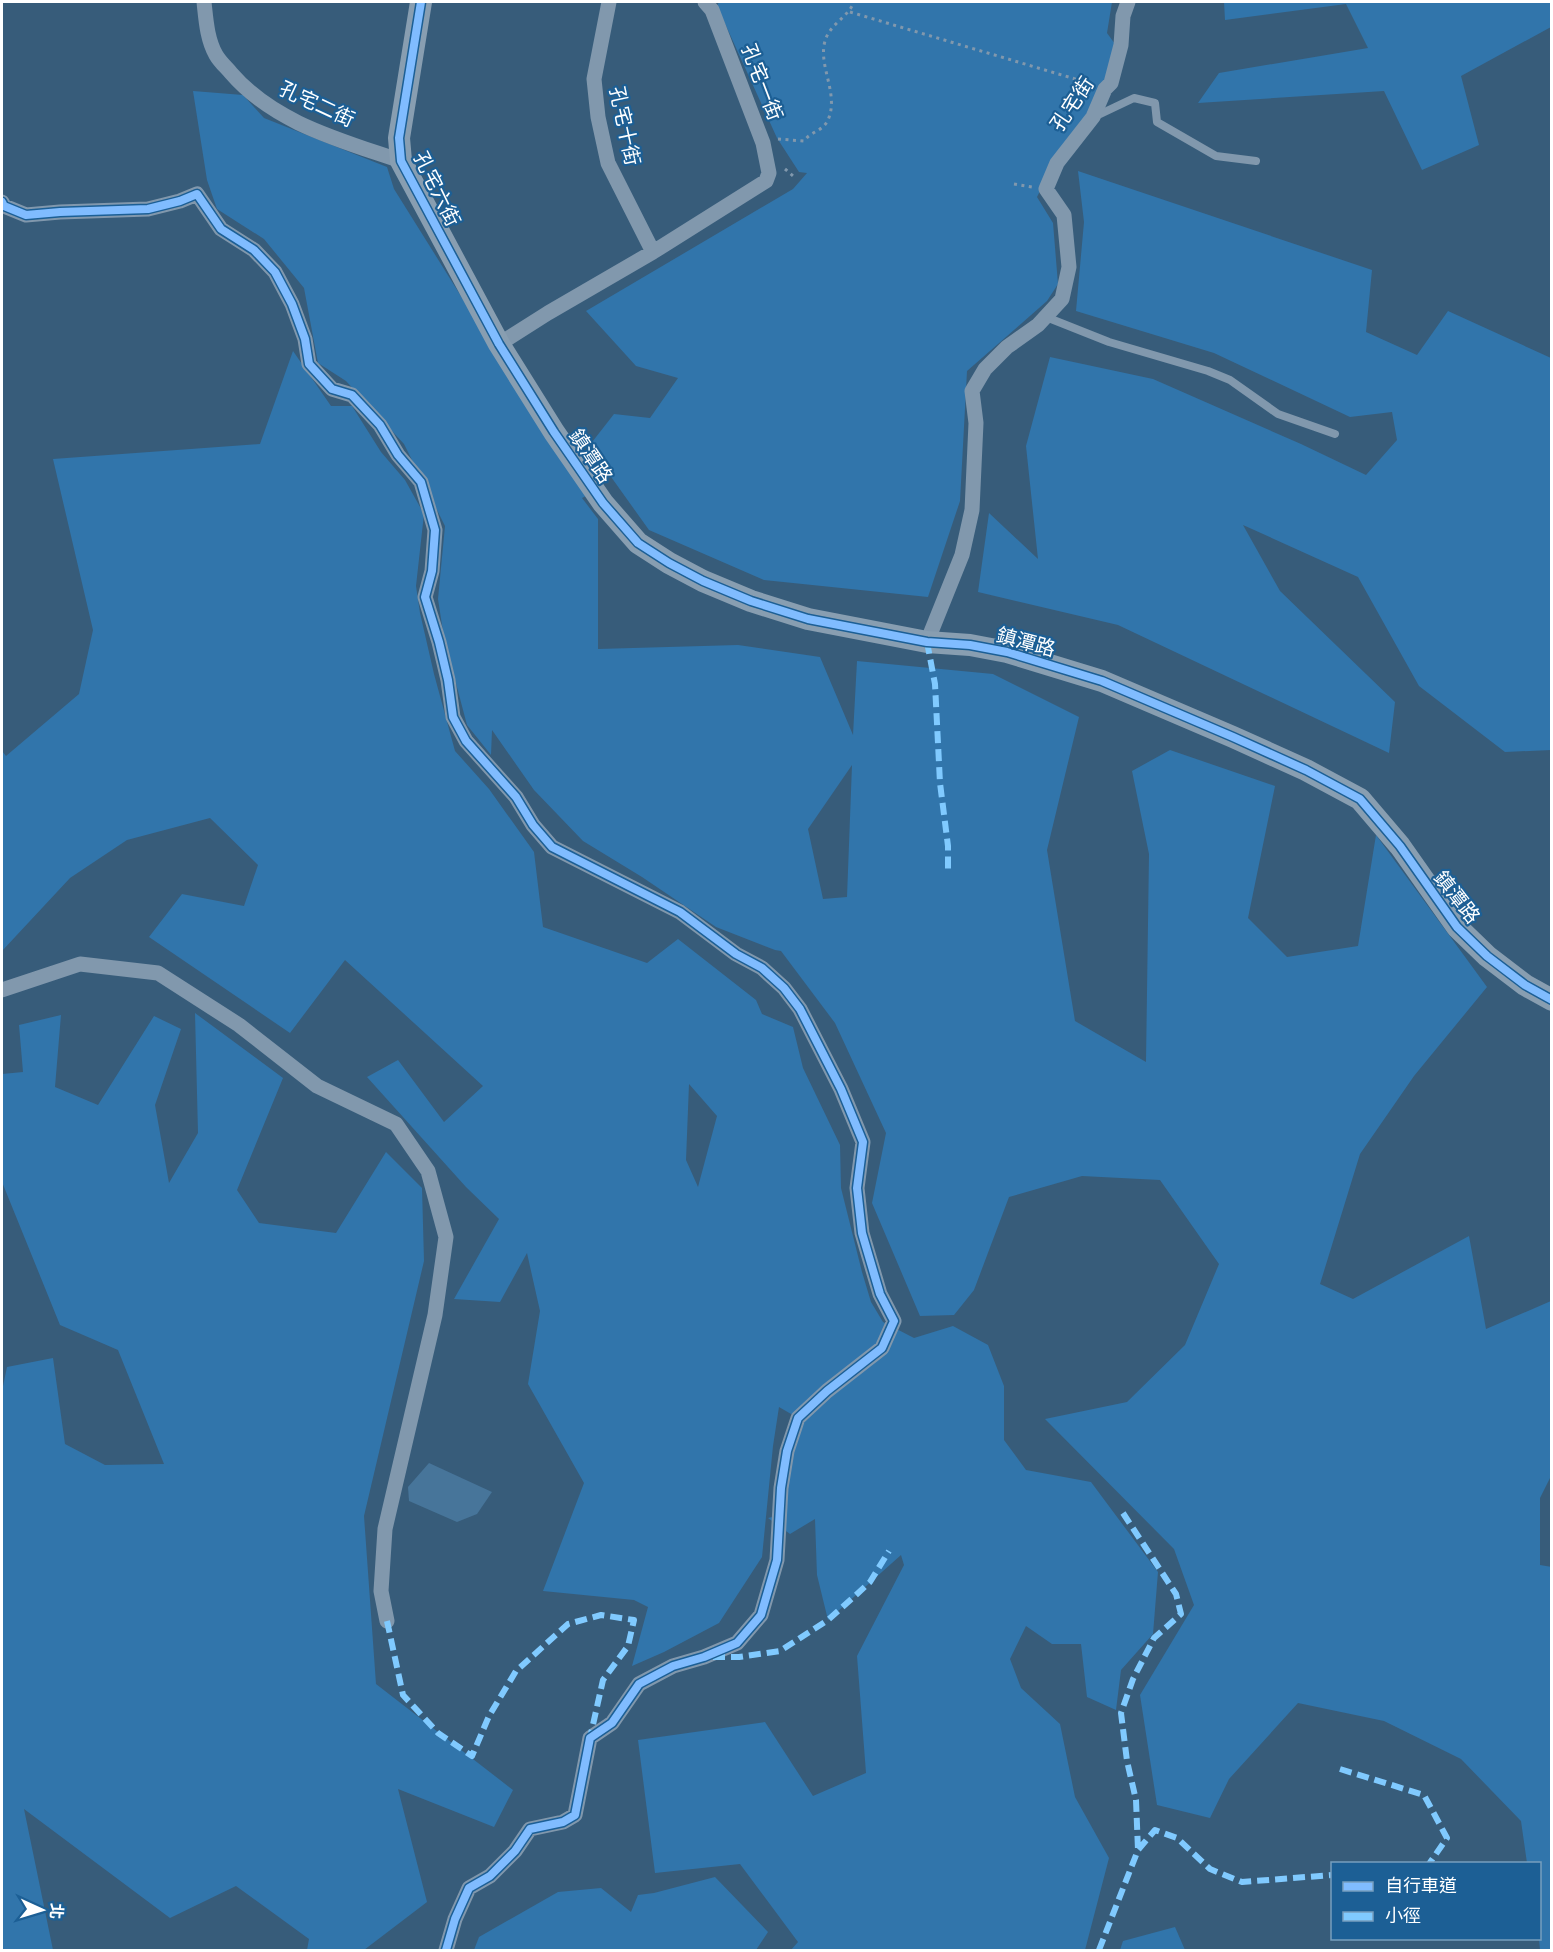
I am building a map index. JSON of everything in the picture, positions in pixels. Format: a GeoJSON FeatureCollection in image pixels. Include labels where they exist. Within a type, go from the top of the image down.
{"type":"FeatureCollection","features":[{"type":"Feature","properties":{"kind":"street","name":"孔宅二街"},"geometry":{"type":"LineString","coordinates":[[204,2],[208,32],[217,56],[241,84],[277,113],[324,134],[401,160]]}},
{"type":"Feature","properties":{"kind":"street","name":"孔宅六街"},"geometry":{"type":"LineString","coordinates":[[421,2],[399,138],[401,160],[499,344]]}},
{"type":"Feature","properties":{"kind":"street","name":"孔宅十街"},"geometry":{"type":"LineString","coordinates":[[609,2],[594,79],[598,117],[608,164],[652,252]]}},
{"type":"Feature","properties":{"kind":"street","name":"孔宅一街"},"geometry":{"type":"LineString","coordinates":[[652,252],[766,181],[769,173],[763,143],[712,10],[705,2]]}},
{"type":"Feature","properties":{"kind":"street","name":"孔宅街"},"geometry":{"type":"LineString","coordinates":[[1046,317],[1062,299],[1069,267],[1064,214],[1046,189],[1058,163],[1093,117],[1105,89],[1112,83],[1121,45],[1123,16],[1128,2]]}},
{"type":"Feature","properties":{"kind":"street"},"geometry":{"type":"LineString","coordinates":[[2,202],[4,206],[26,215],[148,209],[197,195],[221,228],[254,250],[275,272],[292,304],[305,339],[309,364],[332,389],[352,395],[380,425],[398,455],[421,482],[435,530],[432,571],[424,597],[439,642],[448,680],[453,717],[466,741],[516,798],[533,825],[552,847],[680,912],[736,954],[762,968],[784,988],[800,1009],[841,1089],[863,1142],[857,1188],[862,1233],[880,1294],[894,1321],[882,1348],[827,1391],[798,1418],[787,1451],[781,1488],[777,1560],[761,1615],[737,1643],[704,1657],[673,1666],[639,1684],[612,1723],[590,1738],[575,1815],[562,1822],[530,1830],[515,1851],[490,1876],[469,1888],[455,1919],[446,1950]]}},
{"type":"Feature","properties":{"kind":"street"},"geometry":{"type":"LineString","coordinates":[[499,344],[548,312],[652,252]]}},
{"type":"Feature","properties":{"kind":"street"},"geometry":{"type":"LineString","coordinates":[[927,642],[962,555],[972,510],[976,423],[972,391],[986,369],[1007,346],[1046,317]]}},
{"type":"Feature","properties":{"kind":"street","name":"鎮潭路"},"geometry":{"type":"LineString","coordinates":[[499,344],[554,432],[603,503],[638,543],[669,563],[703,581],[751,601],[808,619],[927,642],[970,645],[1007,652],[1102,681],[1306,770],[1360,799],[1400,846],[1457,927],[1506,971],[1551,1000]]}},
{"type":"Feature","properties":{"kind":"street"},"geometry":{"type":"LineString","coordinates":[[2,990],[80,964],[158,973],[239,1025],[316,1086],[396,1124],[428,1171],[447,1237],[435,1315],[385,1529],[381,1591],[387,1621]]}},
{"type":"Feature","properties":{"kind":"lane"},"geometry":{"type":"LineString","coordinates":[[1093,117],[1134,98],[1155,103],[1157,122],[1178,135],[1216,156],[1256,161]]}},
{"type":"Feature","properties":{"kind":"lane"},"geometry":{"type":"LineString","coordinates":[[1046,317],[1109,342],[1208,371],[1230,380],[1278,414],[1335,434]]}},
{"type":"Feature","properties":{"kind":"path"},"geometry":{"type":"LineString","coordinates":[[781,139],[804,141],[808,136],[822,129],[829,119],[832,98],[823,54],[826,37],[850,12],[854,2]]}},
{"type":"Feature","properties":{"kind":"path"},"geometry":{"type":"LineString","coordinates":[[850,12],[1082,80]]}},
{"type":"Feature","properties":{"kind":"shaded area"},"geometry":{"type":"Polygon","coordinates":[[[719,2],[1112,2],[1107,33],[1115,44],[1106,95],[1047,177],[1037,197],[1053,223],[1058,284],[1047,301],[967,371],[960,501],[928,597],[764,580],[649,530],[589,446],[614,414],[650,418],[678,378],[636,366],[586,311],[793,189],[807,173],[799,172],[777,138],[717,6],[719,2]]]}},
{"type":"Feature","properties":{"kind":"shaded area"},"geometry":{"type":"Polygon","coordinates":[[[1224,2],[1551,2],[1551,27],[1461,76],[1479,145],[1422,170],[1384,91],[1198,103],[1219,73],[1368,48],[1346,4],[1225,20],[1224,2]]]}},
{"type":"Feature","properties":{"kind":"shaded area"},"geometry":{"type":"Polygon","coordinates":[[[193,91],[243,95],[264,118],[387,167],[394,189],[586,496],[582,498],[598,519],[598,649],[738,645],[820,657],[853,735],[857,661],[993,674],[1079,717],[1047,850],[1075,1021],[1146,1062],[1149,854],[1132,771],[1170,750],[1275,786],[1248,918],[1287,957],[1358,946],[1376,835],[1487,987],[1414,1076],[1360,1154],[1320,1284],[1353,1299],[1469,1236],[1486,1329],[1551,1301],[1551,1476],[1540,1498],[1540,1565],[1552,1567],[1551,1950],[1540,1950],[1541,1862],[1527,1862],[1521,1821],[1461,1759],[1384,1721],[1298,1703],[1229,1779],[1210,1818],[1157,1805],[1140,1695],[1194,1605],[1174,1549],[1045,1419],[1127,1402],[1185,1345],[1219,1264],[1160,1180],[1082,1176],[1009,1197],[974,1290],[954,1315],[920,1316],[872,1203],[886,1133],[835,1023],[781,951],[716,927],[642,877],[583,841],[534,790],[492,730],[491,755],[467,725],[444,638],[438,599],[445,526],[404,444],[346,381],[318,363],[304,288],[264,239],[217,209],[207,180],[193,91]],[[852,765],[808,829],[823,899],[847,897],[852,765]]]}},
{"type":"Feature","properties":{"kind":"shaded area"},"geometry":{"type":"Polygon","coordinates":[[[1078,171],[1372,270],[1366,332],[1417,355],[1448,311],[1551,358],[1551,750],[1505,752],[1419,686],[1358,577],[1243,525],[1280,591],[1395,702],[1389,753],[1118,625],[978,592],[989,513],[1038,559],[1026,446],[1050,357],[1153,379],[1366,475],[1397,440],[1392,412],[1350,417],[1214,353],[1076,311],[1084,222],[1078,171]]]}},
{"type":"Feature","properties":{"kind":"shaded area"},"geometry":{"type":"Polygon","coordinates":[[[293,351],[331,406],[352,406],[381,452],[405,480],[424,514],[416,586],[434,674],[455,751],[489,789],[534,852],[543,927],[647,963],[678,939],[756,1000],[762,1014],[793,1027],[803,1068],[840,1145],[841,1188],[871,1302],[883,1322],[914,1338],[953,1326],[988,1345],[1004,1386],[1004,1440],[1026,1470],[1091,1482],[1158,1572],[1153,1634],[1121,1670],[1116,1710],[1087,1697],[1081,1644],[1052,1644],[1026,1626],[1010,1659],[1021,1688],[1060,1724],[1075,1797],[1109,1858],[1085,1950],[791,1950],[798,1942],[740,1864],[655,1873],[638,1740],[765,1722],[813,1796],[866,1773],[857,1656],[904,1565],[901,1555],[828,1620],[817,1575],[815,1519],[790,1534],[768,1518],[781,1515],[798,1418],[779,1407],[762,1557],[719,1623],[632,1666],[648,1607],[634,1600],[543,1591],[584,1483],[528,1384],[540,1311],[527,1253],[500,1302],[454,1299],[499,1219],[466,1187],[367,1077],[398,1060],[444,1122],[483,1086],[345,960],[290,1033],[149,937],[182,894],[244,906],[258,865],[210,818],[127,840],[70,878],[2,951],[2,751],[6,756],[79,694],[93,630],[53,459],[260,444],[293,351]],[[689,1084],[686,1160],[698,1187],[717,1116],[689,1084]]]}},
{"type":"Feature","properties":{"kind":"shaded area"},"geometry":{"type":"Polygon","coordinates":[[[195,1013],[283,1078],[237,1190],[259,1223],[336,1233],[386,1152],[422,1188],[424,1261],[364,1516],[376,1684],[513,1790],[494,1827],[398,1789],[427,1902],[364,1950],[307,1950],[309,1939],[236,1886],[170,1918],[24,1809],[53,1950],[2,1950],[2,1391],[7,1367],[53,1358],[65,1444],[105,1465],[164,1464],[118,1350],[60,1325],[2,1182],[2,1074],[23,1072],[19,1025],[61,1015],[55,1087],[98,1105],[154,1016],[181,1029],[155,1105],[169,1183],[198,1133],[195,1013]]]}},
{"type":"Feature","properties":{"kind":"shaded area"},"geometry":{"type":"Polygon","coordinates":[[[429,1463],[492,1492],[477,1514],[457,1522],[409,1501],[408,1487],[429,1463]]]}},
{"type":"Feature","properties":{"kind":"shaded area"},"geometry":{"type":"Polygon","coordinates":[[[715,1877],[768,1932],[756,1950],[474,1950],[479,1937],[558,1892],[601,1888],[631,1912],[638,1895],[715,1877]]]}},
{"type":"Feature","properties":{"kind":"shaded area"},"geometry":{"type":"Polygon","coordinates":[[[1175,1927],[1185,1950],[1120,1950],[1123,1941],[1175,1927]]]}},
{"type":"Feature","properties":{"kind":"marked path"},"geometry":{"type":"LineString","coordinates":[[927,642],[935,684],[940,783],[948,846],[948,869]]}},
{"type":"Feature","properties":{"kind":"marked path"},"geometry":{"type":"LineString","coordinates":[[1123,1513],[1176,1594],[1181,1614],[1154,1638],[1133,1679],[1121,1713],[1127,1761],[1136,1800],[1138,1850]]}},
{"type":"Feature","properties":{"kind":"marked path"},"geometry":{"type":"LineString","coordinates":[[713,1657],[739,1657],[780,1651],[828,1620],[856,1595],[870,1582],[889,1551]]}},
{"type":"Feature","properties":{"kind":"marked path"},"geometry":{"type":"LineString","coordinates":[[387,1621],[403,1695],[438,1733],[472,1756],[489,1716],[516,1671],[568,1624],[601,1615],[634,1620],[628,1646],[603,1680],[590,1738]]}},
{"type":"Feature","properties":{"kind":"marked path"},"geometry":{"type":"LineString","coordinates":[[1340,1769],[1424,1795],[1447,1838],[1430,1862]]}},
{"type":"Feature","properties":{"kind":"marked path"},"geometry":{"type":"LineString","coordinates":[[1099,1950],[1138,1850],[1155,1830],[1177,1838],[1210,1869],[1242,1882],[1331,1875]]}},
{"type":"Feature","properties":{"kind":"cycle path"},"geometry":{"type":"LineString","coordinates":[[421,2],[399,138],[401,161],[499,344],[554,432],[603,503],[638,543],[703,581],[751,601],[808,619],[927,642],[970,645],[1007,652],[1102,681],[1306,770],[1360,799],[1400,846],[1457,927],[1487,956],[1525,985],[1552,1000]]}},
{"type":"Feature","properties":{"kind":"cycle path"},"geometry":{"type":"LineString","coordinates":[[2,202],[4,206],[26,215],[148,209],[197,194],[221,229],[254,250],[275,272],[292,304],[305,339],[309,364],[332,389],[352,395],[380,425],[398,455],[421,482],[435,530],[432,571],[425,597],[448,680],[453,717],[466,741],[516,797],[533,825],[552,847],[680,912],[736,954],[762,968],[784,988],[800,1009],[841,1089],[863,1142],[857,1188],[862,1233],[880,1294],[894,1321],[882,1348],[827,1391],[798,1418],[787,1451],[781,1488],[777,1560],[761,1615],[737,1643],[704,1657],[673,1666],[639,1684],[612,1723],[590,1738],[575,1815],[563,1822],[530,1829],[515,1851],[490,1876],[469,1888],[455,1919],[446,1950]]}}]}
